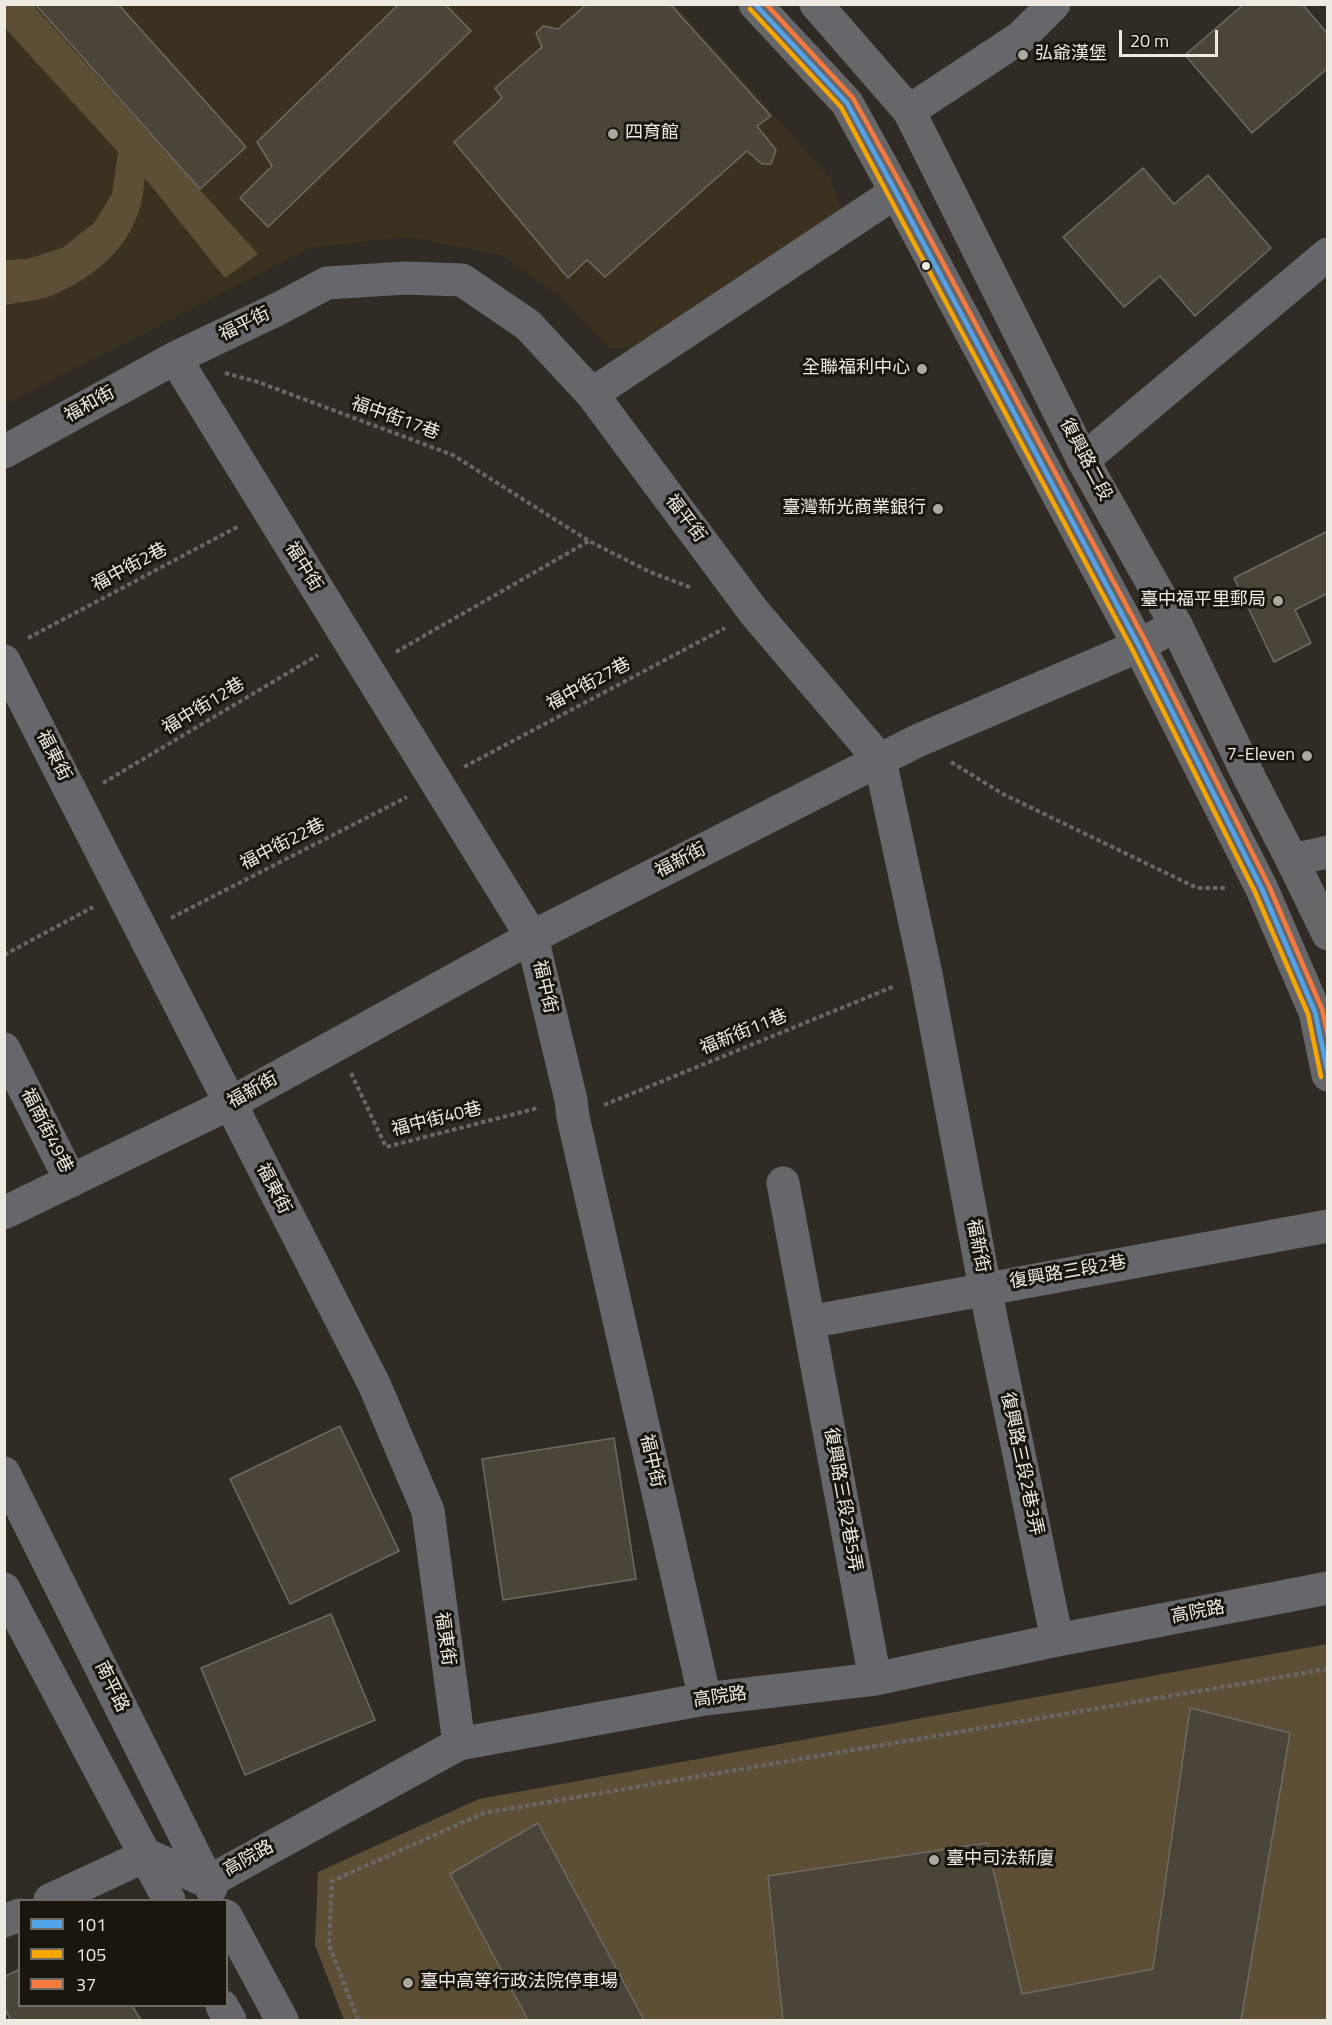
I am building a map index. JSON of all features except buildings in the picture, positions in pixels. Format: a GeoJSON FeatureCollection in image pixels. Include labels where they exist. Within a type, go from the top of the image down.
{"type":"FeatureCollection","features":[{"type":"Feature","properties":{"kind":"main road"},"geometry":{"type":"LineString","coordinates":[[755,4],[847,103],[1139,646],[1262,888],[1315,1012],[1328,1075]]}},
{"type":"Feature","properties":{"kind":"main road","name":"復興路二段"},"geometry":{"type":"LineString","coordinates":[[816,4],[909,111],[1083,460],[1176,624],[1328,934]]}},
{"type":"Feature","properties":{"kind":"street"},"geometry":{"type":"LineString","coordinates":[[909,111],[1022,37],[1054,4]]}},
{"type":"Feature","properties":{"kind":"street"},"geometry":{"type":"LineString","coordinates":[[592,394],[896,192]]}},
{"type":"Feature","properties":{"kind":"street"},"geometry":{"type":"LineString","coordinates":[[1083,460],[1328,254]]}},
{"type":"Feature","properties":{"kind":"street","name":"福平街"},"geometry":{"type":"LineString","coordinates":[[175,358],[327,283],[406,278],[462,280],[528,325],[592,394],[754,612],[880,760]]}},
{"type":"Feature","properties":{"kind":"street","name":"福和街"},"geometry":{"type":"LineString","coordinates":[[4,452],[175,358]]}},
{"type":"Feature","properties":{"kind":"street","name":"福中街"},"geometry":{"type":"LineString","coordinates":[[175,358],[532,937],[705,1700]]}},
{"type":"Feature","properties":{"kind":"street"},"geometry":{"type":"LineString","coordinates":[[880,760],[917,741],[1139,646],[1176,624]]}},
{"type":"Feature","properties":{"kind":"street","name":"福東街"},"geometry":{"type":"LineString","coordinates":[[15,650],[75,799],[374,1384],[428,1511],[459,1744]]}},
{"type":"Feature","properties":{"kind":"street","name":"福新街"},"geometry":{"type":"LineString","coordinates":[[4,1213],[229,1104],[532,937],[880,760],[926,974],[985,1288]]}},
{"type":"Feature","properties":{"kind":"street"},"geometry":{"type":"LineString","coordinates":[[1292,860],[1328,852]]}},
{"type":"Feature","properties":{"kind":"street","name":"福南街49巷"},"geometry":{"type":"LineString","coordinates":[[4,1048],[71,1181]]}},
{"type":"Feature","properties":{"kind":"street","name":"復興路三段2巷5弄"},"geometry":{"type":"LineString","coordinates":[[783,1183],[875,1679]]}},
{"type":"Feature","properties":{"kind":"street","name":"復興路三段2巷"},"geometry":{"type":"LineString","coordinates":[[809,1322],[1328,1226]]}},
{"type":"Feature","properties":{"kind":"street","name":"復興路三段2巷3弄"},"geometry":{"type":"LineString","coordinates":[[985,1288],[1057,1640]]}},
{"type":"Feature","properties":{"kind":"street","name":"南平路"},"geometry":{"type":"LineString","coordinates":[[4,1473],[213,1891]]}},
{"type":"Feature","properties":{"kind":"street","name":"高院路"},"geometry":{"type":"LineString","coordinates":[[147,1855],[213,1891],[459,1744],[705,1700],[875,1679],[1057,1640],[1328,1588]]}},
{"type":"Feature","properties":{"kind":"street"},"geometry":{"type":"LineString","coordinates":[[4,1589],[169,1899]]}},
{"type":"Feature","properties":{"kind":"street"},"geometry":{"type":"LineString","coordinates":[[52,1899],[147,1855]]}},
{"type":"Feature","properties":{"kind":"street"},"geometry":{"type":"LineString","coordinates":[[4,1922],[18,1915]]}},
{"type":"Feature","properties":{"kind":"street"},"geometry":{"type":"LineString","coordinates":[[228,1921],[282,2020]]}},
{"type":"Feature","properties":{"kind":"path","name":"福中街17巷"},"geometry":{"type":"LineString","coordinates":[[175,358],[258,382],[453,455],[589,541],[650,572],[702,592]]}},
{"type":"Feature","properties":{"kind":"path","name":"福中街2巷"},"geometry":{"type":"LineString","coordinates":[[15,650],[268,510]]}},
{"type":"Feature","properties":{"kind":"path"},"geometry":{"type":"LineString","coordinates":[[366,668],[589,541]]}},
{"type":"Feature","properties":{"kind":"path","name":"福中街27巷"},"geometry":{"type":"LineString","coordinates":[[436,782],[754,612]]}},
{"type":"Feature","properties":{"kind":"path","name":"福中街12巷"},"geometry":{"type":"LineString","coordinates":[[75,799],[347,638]]}},
{"type":"Feature","properties":{"kind":"path"},"geometry":{"type":"LineString","coordinates":[[917,741],[1002,794],[1197,888],[1262,888]]}},
{"type":"Feature","properties":{"kind":"path","name":"福中街22巷"},"geometry":{"type":"LineString","coordinates":[[142,933],[436,782]]}},
{"type":"Feature","properties":{"kind":"path"},"geometry":{"type":"LineString","coordinates":[[4,955],[121,892]]}},
{"type":"Feature","properties":{"kind":"path","name":"福新街11巷"},"geometry":{"type":"LineString","coordinates":[[572,1108],[926,974]]}},
{"type":"Feature","properties":{"kind":"path","name":"福中街40巷"},"geometry":{"type":"LineString","coordinates":[[337,1044],[386,1147],[572,1108]]}},
{"type":"Feature","properties":{"kind":"path"},"geometry":{"type":"LineString","coordinates":[[358,2020],[329,1945],[332,1881],[484,1813],[1328,1669]]}},
{"type":"Feature","properties":{"kind":"shaded area"},"geometry":{"type":"Polygon","coordinates":[[[5,4],[33,5],[258,254],[225,278],[145,178],[139,211],[133,226],[115,252],[104,263],[79,282],[51,296],[5,305],[5,260],[27,259],[62,248],[94,223],[112,194],[118,152],[5,28],[5,4]]]}},
{"type":"Feature","properties":{"kind":"shaded area"},"geometry":{"type":"Polygon","coordinates":[[[5,5],[676,5],[831,179],[843,214],[641,350],[609,348],[563,299],[502,255],[408,237],[313,247],[5,404],[5,5]]]}},
{"type":"Feature","properties":{"kind":"shaded area"},"geometry":{"type":"Polygon","coordinates":[[[1327,1644],[1327,2020],[344,2020],[315,1945],[318,1872],[479,1799],[1327,1644]]]}},
{"type":"Feature","properties":{"kind":"transit line","name":"101"},"geometry":{"type":"LineString","coordinates":[[755,4],[847,103],[896,192],[1139,646],[1262,889],[1315,1012],[1328,1073]]}},
{"type":"Feature","properties":{"kind":"transit line","name":"37"},"geometry":{"type":"LineString","coordinates":[[766,4],[853,98],[903,188],[1146,642],[1269,886],[1322,1009],[1328,1035]]}},
{"type":"Feature","properties":{"kind":"transit line","name":"105"},"geometry":{"type":"LineString","coordinates":[[750,9],[841,107],[1132,649],[1255,892],[1308,1014],[1321,1077]]}},
{"type":"Feature","properties":{"kind":"place","name":"弘爺漢堡"},"geometry":{"type":"Point","coordinates":[1023,55]}},
{"type":"Feature","properties":{"kind":"place","name":"四育館"},"geometry":{"type":"Point","coordinates":[613,134]}},
{"type":"Feature","properties":{"kind":"place","name":"全聯福利中心"},"geometry":{"type":"Point","coordinates":[922,369]}},
{"type":"Feature","properties":{"kind":"place","name":"臺灣新光商業銀行"},"geometry":{"type":"Point","coordinates":[938,509]}},
{"type":"Feature","properties":{"kind":"place","name":"臺中福平里郵局"},"geometry":{"type":"Point","coordinates":[1278,601]}},
{"type":"Feature","properties":{"kind":"place","name":"7-Eleven"},"geometry":{"type":"Point","coordinates":[1307,756]}},
{"type":"Feature","properties":{"kind":"place","name":"臺中司法新廈"},"geometry":{"type":"Point","coordinates":[934,1860]}},
{"type":"Feature","properties":{"kind":"place","name":"臺中高等行政法院停車場"},"geometry":{"type":"Point","coordinates":[408,1983]}}]}
